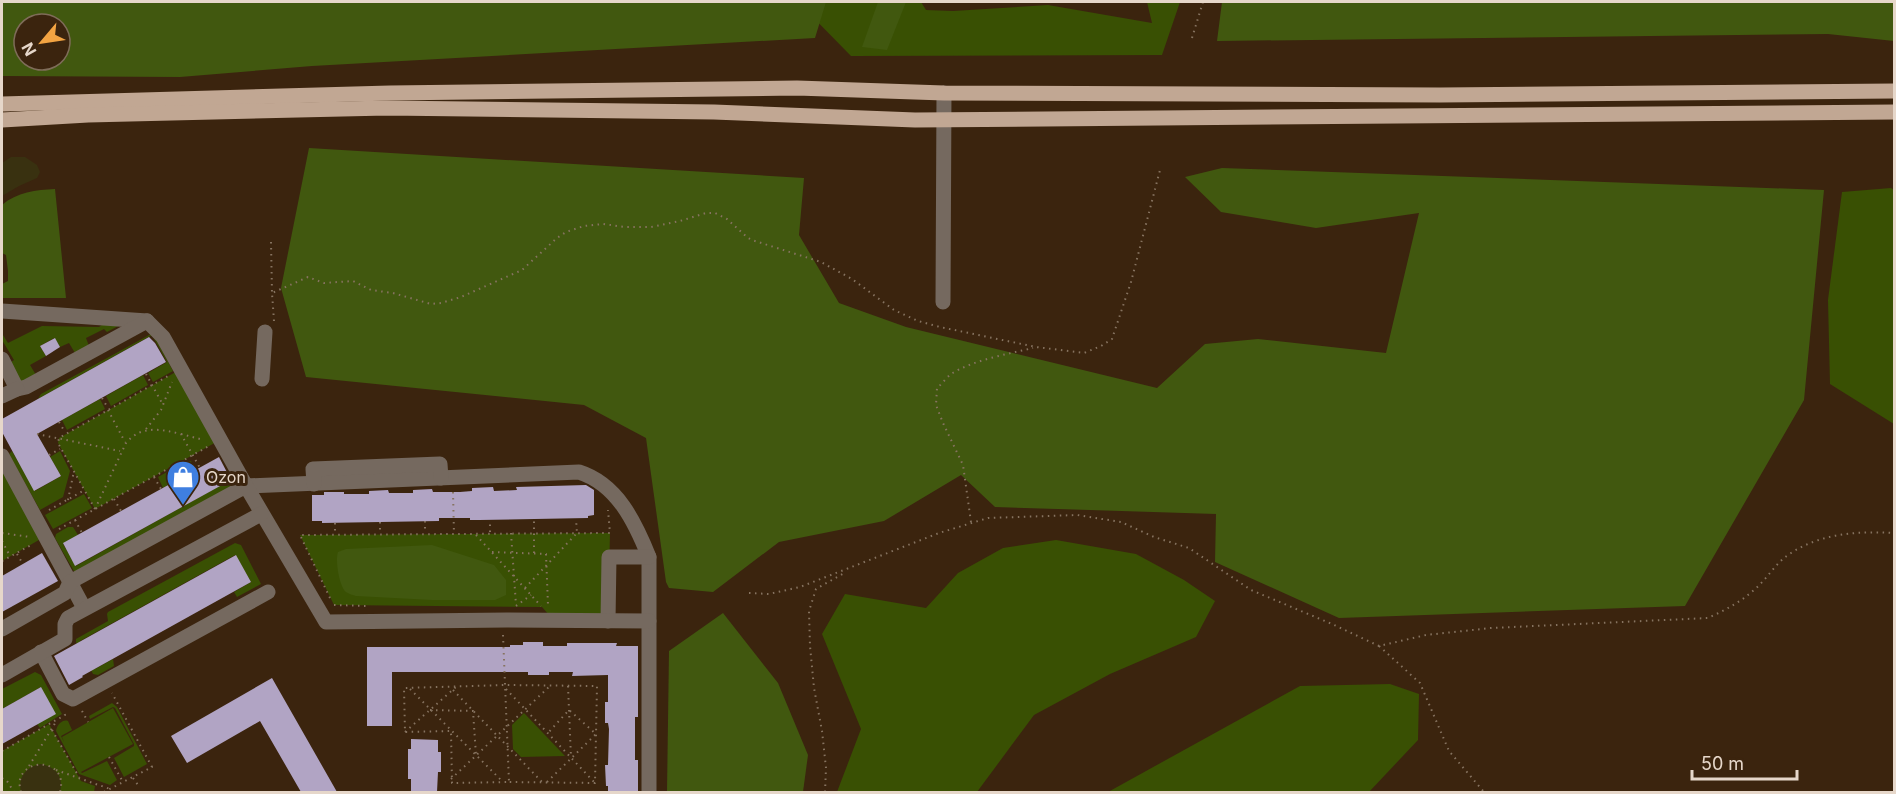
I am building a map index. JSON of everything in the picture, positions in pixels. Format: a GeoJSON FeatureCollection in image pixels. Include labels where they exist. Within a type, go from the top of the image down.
{"type":"FeatureCollection","features":[{"type":"Feature","properties":{"kind":"main road"},"geometry":{"type":"LineString","coordinates":[[2,104],[390,93],[797,88],[944,93],[1440,95],[1894,91]]}},
{"type":"Feature","properties":{"kind":"main road"},"geometry":{"type":"LineString","coordinates":[[2,120],[88,115],[387,108],[714,112],[944,120],[1894,112]]}},
{"type":"Feature","properties":{"kind":"street"},"geometry":{"type":"LineString","coordinates":[[943,302],[944,93]]}},
{"type":"Feature","properties":{"kind":"street"},"geometry":{"type":"LineString","coordinates":[[2,311],[147,321],[163,337],[177,371],[326,622],[649,621]]}},
{"type":"Feature","properties":{"kind":"street"},"geometry":{"type":"LineString","coordinates":[[2,396],[37,381],[147,321]]}},
{"type":"Feature","properties":{"kind":"street"},"geometry":{"type":"LineString","coordinates":[[262,379],[264,332]]}},
{"type":"Feature","properties":{"kind":"street"},"geometry":{"type":"LineString","coordinates":[[2,359],[17,389]]}},
{"type":"Feature","properties":{"kind":"street"},"geometry":{"type":"LineString","coordinates":[[2,456],[84,608]]}},
{"type":"Feature","properties":{"kind":"street"},"geometry":{"type":"LineString","coordinates":[[2,629],[65,593],[70,582],[246,486],[579,472],[603,483],[624,505],[641,537],[648,557],[649,792]]}},
{"type":"Feature","properties":{"kind":"street"},"geometry":{"type":"LineString","coordinates":[[2,675],[65,639],[65,624],[68,618],[84,608],[261,514]]}},
{"type":"Feature","properties":{"kind":"street"},"geometry":{"type":"LineString","coordinates":[[608,621],[609,556],[648,557]]}},
{"type":"Feature","properties":{"kind":"street"},"geometry":{"type":"LineString","coordinates":[[40,652],[63,694],[73,699],[268,592]]}},
{"type":"Feature","properties":{"kind":"path"},"geometry":{"type":"LineString","coordinates":[[1192,38],[1203,2]]}},
{"type":"Feature","properties":{"kind":"path"},"geometry":{"type":"LineString","coordinates":[[281,288],[308,277],[324,283],[354,280],[372,290],[389,292],[431,304],[441,303],[461,297],[522,270],[566,232],[603,224],[651,227],[706,213],[715,213],[727,219],[748,238],[831,267],[852,279],[894,310],[910,317],[940,327],[1036,347],[1084,353],[1113,339],[1131,282],[1160,170]]}},
{"type":"Feature","properties":{"kind":"path"},"geometry":{"type":"LineString","coordinates":[[271,242],[273,293]]}},
{"type":"Feature","properties":{"kind":"path"},"geometry":{"type":"LineString","coordinates":[[972,523],[963,465],[939,414],[936,405],[937,388],[950,375],[966,367],[1036,347]]}},
{"type":"Feature","properties":{"kind":"path"},"geometry":{"type":"LineString","coordinates":[[95,510],[58,443],[59,438],[177,371]]}},
{"type":"Feature","properties":{"kind":"path"},"geometry":{"type":"LineString","coordinates":[[146,429],[163,405],[177,371]]}},
{"type":"Feature","properties":{"kind":"path"},"geometry":{"type":"LineString","coordinates":[[146,374],[163,405]]}},
{"type":"Feature","properties":{"kind":"path"},"geometry":{"type":"LineString","coordinates":[[102,398],[126,442]]}},
{"type":"Feature","properties":{"kind":"path"},"geometry":{"type":"LineString","coordinates":[[59,422],[65,433]]}},
{"type":"Feature","properties":{"kind":"path"},"geometry":{"type":"LineString","coordinates":[[95,510],[121,451],[126,442],[136,433],[153,429],[218,442]]}},
{"type":"Feature","properties":{"kind":"path"},"geometry":{"type":"LineString","coordinates":[[37,434],[121,451]]}},
{"type":"Feature","properties":{"kind":"path"},"geometry":{"type":"LineString","coordinates":[[181,434],[200,468]]}},
{"type":"Feature","properties":{"kind":"path"},"geometry":{"type":"LineString","coordinates":[[2,561],[218,442]]}},
{"type":"Feature","properties":{"kind":"path"},"geometry":{"type":"LineString","coordinates":[[49,455],[61,448]]}},
{"type":"Feature","properties":{"kind":"path"},"geometry":{"type":"LineString","coordinates":[[68,500],[74,471]]}},
{"type":"Feature","properties":{"kind":"path"},"geometry":{"type":"LineString","coordinates":[[154,477],[160,489]]}},
{"type":"Feature","properties":{"kind":"path"},"geometry":{"type":"LineString","coordinates":[[447,478],[454,534]]}},
{"type":"Feature","properties":{"kind":"path"},"geometry":{"type":"LineString","coordinates":[[36,518],[84,491]]}},
{"type":"Feature","properties":{"kind":"path"},"geometry":{"type":"LineString","coordinates":[[114,499],[121,511]]}},
{"type":"Feature","properties":{"kind":"path"},"geometry":{"type":"LineString","coordinates":[[334,605],[300,535],[610,533],[608,509]]}},
{"type":"Feature","properties":{"kind":"path"},"geometry":{"type":"LineString","coordinates":[[825,792],[826,768],[810,646],[809,611],[816,589],[876,557],[988,518],[1077,515],[1120,522],[1154,537],[1189,548],[1251,590],[1379,646],[1420,683],[1449,751],[1485,792]]}},
{"type":"Feature","properties":{"kind":"path"},"geometry":{"type":"LineString","coordinates":[[525,588],[577,533],[576,519]]}},
{"type":"Feature","properties":{"kind":"path"},"geometry":{"type":"LineString","coordinates":[[75,520],[82,533]]}},
{"type":"Feature","properties":{"kind":"path"},"geometry":{"type":"LineString","coordinates":[[489,534],[490,520]]}},
{"type":"Feature","properties":{"kind":"path"},"geometry":{"type":"LineString","coordinates":[[534,520],[534,554]]}},
{"type":"Feature","properties":{"kind":"path"},"geometry":{"type":"LineString","coordinates":[[425,521],[425,534]]}},
{"type":"Feature","properties":{"kind":"path"},"geometry":{"type":"LineString","coordinates":[[380,522],[380,534]]}},
{"type":"Feature","properties":{"kind":"path"},"geometry":{"type":"LineString","coordinates":[[335,523],[335,535]]}},
{"type":"Feature","properties":{"kind":"path"},"geometry":{"type":"LineString","coordinates":[[1379,646],[1426,635],[1491,628],[1708,618],[1737,604],[1757,588],[1791,553],[1826,537],[1867,531],[1894,533]]}},
{"type":"Feature","properties":{"kind":"path"},"geometry":{"type":"LineString","coordinates":[[2,533],[44,537]]}},
{"type":"Feature","properties":{"kind":"path"},"geometry":{"type":"LineString","coordinates":[[512,533],[516,607],[531,595]]}},
{"type":"Feature","properties":{"kind":"path"},"geometry":{"type":"LineString","coordinates":[[475,534],[542,607]]}},
{"type":"Feature","properties":{"kind":"path"},"geometry":{"type":"LineString","coordinates":[[2,542],[10,556]]}},
{"type":"Feature","properties":{"kind":"path"},"geometry":{"type":"LineString","coordinates":[[492,552],[546,554],[548,605]]}},
{"type":"Feature","properties":{"kind":"path"},"geometry":{"type":"LineString","coordinates":[[16,553],[23,564]]}},
{"type":"Feature","properties":{"kind":"path"},"geometry":{"type":"LineString","coordinates":[[749,592],[769,594],[800,587],[854,568]]}},
{"type":"Feature","properties":{"kind":"path"},"geometry":{"type":"LineString","coordinates":[[503,620],[509,782]]}},
{"type":"Feature","properties":{"kind":"path"},"geometry":{"type":"LineString","coordinates":[[104,792],[152,767],[105,682]]}},
{"type":"Feature","properties":{"kind":"path"},"geometry":{"type":"LineString","coordinates":[[405,732],[404,688],[506,685],[597,686],[595,783]]}},
{"type":"Feature","properties":{"kind":"path"},"geometry":{"type":"LineString","coordinates":[[451,779],[550,685]]}},
{"type":"Feature","properties":{"kind":"path"},"geometry":{"type":"LineString","coordinates":[[405,732],[457,686]]}},
{"type":"Feature","properties":{"kind":"path"},"geometry":{"type":"LineString","coordinates":[[568,686],[571,758]]}},
{"type":"Feature","properties":{"kind":"path"},"geometry":{"type":"LineString","coordinates":[[410,688],[503,782]]}},
{"type":"Feature","properties":{"kind":"path"},"geometry":{"type":"LineString","coordinates":[[506,689],[595,783]]}},
{"type":"Feature","properties":{"kind":"path"},"geometry":{"type":"LineString","coordinates":[[453,690],[542,782]]}},
{"type":"Feature","properties":{"kind":"path"},"geometry":{"type":"LineString","coordinates":[[2,751],[65,715],[60,705]]}},
{"type":"Feature","properties":{"kind":"path"},"geometry":{"type":"LineString","coordinates":[[430,710],[472,711]]}},
{"type":"Feature","properties":{"kind":"path"},"geometry":{"type":"LineString","coordinates":[[569,710],[596,734]]}},
{"type":"Feature","properties":{"kind":"path"},"geometry":{"type":"LineString","coordinates":[[547,734],[569,710]]}},
{"type":"Feature","properties":{"kind":"path"},"geometry":{"type":"LineString","coordinates":[[472,711],[476,755]]}},
{"type":"Feature","properties":{"kind":"path"},"geometry":{"type":"LineString","coordinates":[[28,769],[57,720]]}},
{"type":"Feature","properties":{"kind":"path"},"geometry":{"type":"LineString","coordinates":[[35,725],[38,730]]}},
{"type":"Feature","properties":{"kind":"path"},"geometry":{"type":"LineString","coordinates":[[52,729],[79,777]]}},
{"type":"Feature","properties":{"kind":"path"},"geometry":{"type":"LineString","coordinates":[[451,731],[452,783],[595,783]]}},
{"type":"Feature","properties":{"kind":"path"},"geometry":{"type":"LineString","coordinates":[[405,732],[451,731]]}},
{"type":"Feature","properties":{"kind":"path"},"geometry":{"type":"LineString","coordinates":[[547,782],[596,734]]}},
{"type":"Feature","properties":{"kind":"path"},"geometry":{"type":"LineString","coordinates":[[109,757],[123,782]]}},
{"type":"Feature","properties":{"kind":"path"},"geometry":{"type":"LineString","coordinates":[[2,778],[18,792],[23,774],[34,765],[41,764],[110,789]]}},
{"type":"Feature","properties":{"kind":"path"},"geometry":{"type":"LineString","coordinates":[[54,769],[61,780],[60,792]]}},
{"type":"Feature","properties":{"kind":"path"},"geometry":{"type":"LineString","coordinates":[[133,777],[138,785]]}},
{"type":"Feature","properties":{"kind":"green space"},"geometry":{"type":"Polygon","coordinates":[[[2,2],[826,2],[815,38],[312,66],[180,77],[2,76],[2,2]]]}},
{"type":"Feature","properties":{"kind":"green space"},"geometry":{"type":"Polygon","coordinates":[[[798,2],[921,2],[926,10],[953,11],[1048,5],[1152,23],[1147,2],[1180,2],[1162,55],[851,56],[798,2]]]}},
{"type":"Feature","properties":{"kind":"green space"},"geometry":{"type":"Polygon","coordinates":[[[878,2],[906,2],[887,50],[862,47],[878,2]]]}},
{"type":"Feature","properties":{"kind":"green space"},"geometry":{"type":"Polygon","coordinates":[[[1222,2],[1894,2],[1894,41],[1828,34],[1217,41],[1222,2]]]}},
{"type":"Feature","properties":{"kind":"green space"},"geometry":{"type":"Polygon","coordinates":[[[309,148],[804,178],[799,235],[839,303],[906,327],[1157,388],[1205,344],[1258,339],[1386,353],[1419,213],[1316,228],[1221,212],[1185,177],[1222,168],[1824,190],[1804,400],[1685,606],[1339,618],[1215,562],[1216,514],[995,507],[961,475],[884,521],[779,542],[713,592],[669,588],[666,582],[646,438],[584,405],[306,377],[281,288],[309,148]]]}},
{"type":"Feature","properties":{"kind":"green space"},"geometry":{"type":"Polygon","coordinates":[[[1891,188],[1894,190],[1894,424],[1830,384],[1828,300],[1842,192],[1891,188]]]}},
{"type":"Feature","properties":{"kind":"green space"},"geometry":{"type":"Polygon","coordinates":[[[55,189],[66,298],[2,298],[2,284],[8,281],[8,271],[6,255],[2,253],[2,205],[20,194],[55,189]]]}},
{"type":"Feature","properties":{"kind":"green space"},"geometry":{"type":"Polygon","coordinates":[[[103,324],[122,324],[107,332],[104,329],[86,338],[89,346],[75,353],[69,343],[60,347],[54,338],[40,346],[46,356],[30,365],[36,375],[21,383],[7,365],[14,360],[2,340],[3,335],[8,343],[42,326],[99,327],[103,324]]]}},
{"type":"Feature","properties":{"kind":"green space"},"geometry":{"type":"Polygon","coordinates":[[[153,334],[173,371],[153,382],[148,373],[167,362],[152,335],[38,399],[41,394],[153,334]]]}},
{"type":"Feature","properties":{"kind":"green space"},"geometry":{"type":"Polygon","coordinates":[[[181,369],[220,440],[95,509],[58,443],[59,438],[181,369]]]}},
{"type":"Feature","properties":{"kind":"green space"},"geometry":{"type":"Polygon","coordinates":[[[143,375],[148,385],[111,406],[106,396],[143,375]]]}},
{"type":"Feature","properties":{"kind":"green space"},"geometry":{"type":"Polygon","coordinates":[[[100,399],[105,409],[67,430],[62,420],[100,399]]]}},
{"type":"Feature","properties":{"kind":"green space"},"geometry":{"type":"Polygon","coordinates":[[[12,451],[35,491],[61,476],[50,457],[60,451],[70,471],[63,497],[40,510],[9,454],[12,451]]]}},
{"type":"Feature","properties":{"kind":"green space"},"geometry":{"type":"Polygon","coordinates":[[[191,461],[196,470],[163,488],[158,477],[191,461]]]}},
{"type":"Feature","properties":{"kind":"green space"},"geometry":{"type":"Polygon","coordinates":[[[2,465],[46,536],[2,561],[2,465]]]}},
{"type":"Feature","properties":{"kind":"green space"},"geometry":{"type":"Polygon","coordinates":[[[232,479],[234,486],[75,573],[55,538],[56,534],[68,527],[73,527],[78,535],[63,544],[76,566],[232,479]]]}},
{"type":"Feature","properties":{"kind":"green space"},"geometry":{"type":"Polygon","coordinates":[[[84,494],[92,508],[53,529],[45,515],[84,494]]]}},
{"type":"Feature","properties":{"kind":"green space"},"geometry":{"type":"Polygon","coordinates":[[[610,533],[608,621],[549,615],[542,607],[334,605],[300,535],[610,533]]]}},
{"type":"Feature","properties":{"kind":"green space"},"geometry":{"type":"Polygon","coordinates":[[[1056,540],[1136,554],[1184,580],[1215,601],[1196,637],[1110,674],[1034,715],[977,792],[837,792],[861,729],[822,634],[845,594],[926,608],[958,573],[1003,548],[1056,540]]]}},
{"type":"Feature","properties":{"kind":"green space"},"geometry":{"type":"Polygon","coordinates":[[[235,543],[241,545],[261,584],[237,597],[234,592],[251,582],[235,555],[80,641],[95,669],[113,659],[114,666],[98,675],[93,674],[76,639],[108,621],[108,612],[235,543]]]}},
{"type":"Feature","properties":{"kind":"green space"},"geometry":{"type":"Polygon","coordinates":[[[432,545],[494,565],[506,580],[506,595],[495,600],[432,600],[356,596],[346,592],[341,584],[337,567],[338,552],[346,549],[432,545]]]}},
{"type":"Feature","properties":{"kind":"green space"},"geometry":{"type":"Polygon","coordinates":[[[723,613],[778,683],[808,755],[803,792],[667,792],[669,651],[723,613]]]}},
{"type":"Feature","properties":{"kind":"green space"},"geometry":{"type":"Polygon","coordinates":[[[35,672],[41,675],[62,714],[40,728],[37,724],[41,687],[2,709],[2,689],[35,672]]]}},
{"type":"Feature","properties":{"kind":"green space"},"geometry":{"type":"Polygon","coordinates":[[[1390,684],[1419,694],[1418,740],[1369,792],[1108,792],[1300,686],[1390,684]]]}},
{"type":"Feature","properties":{"kind":"green space"},"geometry":{"type":"Polygon","coordinates":[[[112,703],[117,707],[147,764],[124,777],[114,758],[134,744],[115,708],[90,719],[89,716],[112,703]]]}},
{"type":"Feature","properties":{"kind":"green space"},"geometry":{"type":"Polygon","coordinates":[[[113,708],[133,744],[81,772],[107,761],[117,780],[110,785],[79,774],[56,731],[60,723],[68,721],[72,730],[61,736],[64,742],[62,737],[113,708]]]}},
{"type":"Feature","properties":{"kind":"green space"},"geometry":{"type":"Polygon","coordinates":[[[524,713],[565,756],[521,757],[513,749],[512,725],[524,713]]]}},
{"type":"Feature","properties":{"kind":"green space"},"geometry":{"type":"Polygon","coordinates":[[[49,724],[81,781],[95,786],[94,792],[2,792],[2,751],[49,724]]]}},
{"type":"Feature","properties":{"kind":"sand"},"geometry":{"type":"Polygon","coordinates":[[[11,157],[25,157],[37,165],[40,172],[37,178],[2,196],[2,163],[11,157]]]}},
{"type":"Feature","properties":{"kind":"sand"},"geometry":{"type":"Polygon","coordinates":[[[41,764],[55,770],[58,774],[61,782],[60,792],[21,792],[20,782],[24,773],[31,767],[41,764]]]}},
{"type":"Feature","properties":{"kind":"building"},"geometry":{"type":"Polygon","coordinates":[[[149,337],[166,362],[37,434],[61,476],[34,491],[2,432],[2,419],[149,337]]]}},
{"type":"Feature","properties":{"kind":"building"},"geometry":{"type":"Polygon","coordinates":[[[55,338],[60,347],[46,356],[40,346],[55,338]]]}},
{"type":"Feature","properties":{"kind":"building"},"geometry":{"type":"Polygon","coordinates":[[[219,457],[231,480],[75,566],[63,543],[219,457]]]}},
{"type":"Feature","properties":{"kind":"building"},"geometry":{"type":"Polygon","coordinates":[[[586,485],[594,490],[594,515],[588,518],[470,520],[470,518],[439,518],[439,521],[322,523],[322,521],[312,521],[312,495],[324,495],[324,492],[369,494],[369,491],[388,490],[389,493],[413,493],[413,490],[432,489],[433,492],[460,492],[472,491],[472,488],[493,487],[494,491],[517,490],[516,487],[586,485]]]}},
{"type":"Feature","properties":{"kind":"building"},"geometry":{"type":"Polygon","coordinates":[[[42,553],[58,581],[2,612],[2,576],[42,553]]]}},
{"type":"Feature","properties":{"kind":"building"},"geometry":{"type":"Polygon","coordinates":[[[236,555],[251,582],[69,685],[54,656],[236,555]]]}},
{"type":"Feature","properties":{"kind":"building"},"geometry":{"type":"Polygon","coordinates":[[[523,642],[543,642],[543,646],[567,646],[567,643],[617,643],[616,646],[638,646],[638,717],[635,717],[635,760],[638,760],[638,792],[608,792],[608,786],[606,786],[605,765],[608,765],[609,729],[608,723],[605,723],[605,702],[608,702],[608,675],[572,676],[573,672],[528,675],[528,672],[392,672],[392,726],[367,726],[367,647],[510,647],[510,645],[523,645],[523,642]]]}},
{"type":"Feature","properties":{"kind":"building"},"geometry":{"type":"Polygon","coordinates":[[[272,678],[337,792],[301,792],[260,721],[187,763],[171,736],[272,678]]]}},
{"type":"Feature","properties":{"kind":"building"},"geometry":{"type":"Polygon","coordinates":[[[41,687],[56,714],[2,744],[2,709],[41,687]]]}},
{"type":"Feature","properties":{"kind":"building"},"geometry":{"type":"Polygon","coordinates":[[[411,739],[438,740],[438,752],[441,752],[441,772],[438,772],[437,792],[411,792],[411,779],[408,779],[408,749],[411,749],[411,739]]]}},
{"type":"Feature","properties":{"kind":"place","name":"Ozon"},"geometry":{"type":"Point","coordinates":[183,506]}}]}
